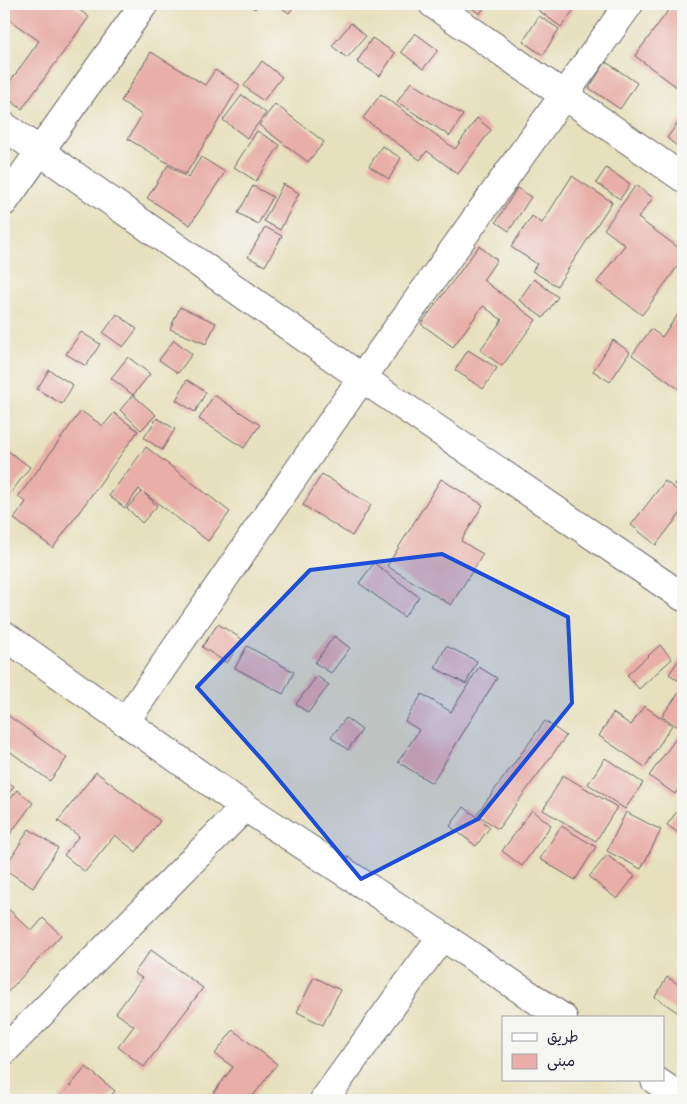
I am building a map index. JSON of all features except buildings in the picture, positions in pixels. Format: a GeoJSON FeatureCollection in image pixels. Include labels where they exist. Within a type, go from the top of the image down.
{"type":"FeatureCollection","features":[{"type":"Feature","properties":{"kind":"street"},"geometry":{"type":"LineString","coordinates":[[4,202],[144,4]]}},
{"type":"Feature","properties":{"kind":"street"},"geometry":{"type":"LineString","coordinates":[[434,4],[683,178]]}},
{"type":"Feature","properties":{"kind":"street"},"geometry":{"type":"LineString","coordinates":[[125,722],[362,378],[629,4]]}},
{"type":"Feature","properties":{"kind":"street"},"geometry":{"type":"LineString","coordinates":[[4,126],[362,378],[683,598]]}},
{"type":"Feature","properties":{"kind":"street"},"geometry":{"type":"LineString","coordinates":[[4,634],[245,807],[560,1016]]}},
{"type":"Feature","properties":{"kind":"street"},"geometry":{"type":"LineString","coordinates":[[6,1043],[245,807]]}},
{"type":"Feature","properties":{"kind":"street"},"geometry":{"type":"LineString","coordinates":[[335,1096],[442,936]]}},
{"type":"Feature","properties":{"kind":"street"},"geometry":{"type":"LineString","coordinates":[[658,1082],[683,1099]]}},
{"type":"Feature","properties":{"kind":"highlighted area"},"geometry":{"type":"Polygon","coordinates":[[[442,554],[568,617],[572,703],[478,819],[361,879],[265,763],[197,687],[310,570],[442,554]]]}}]}
